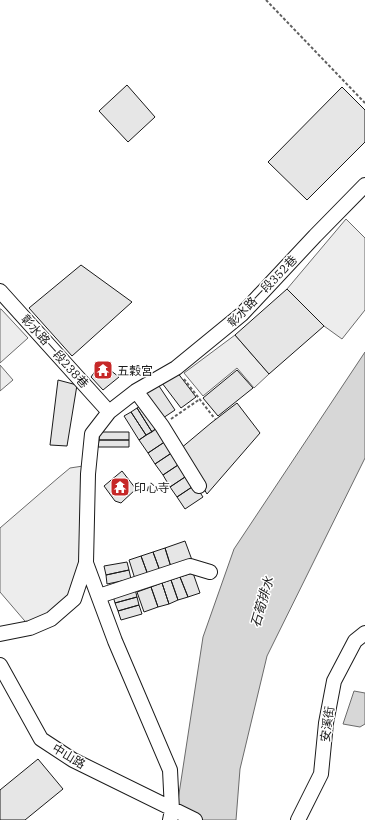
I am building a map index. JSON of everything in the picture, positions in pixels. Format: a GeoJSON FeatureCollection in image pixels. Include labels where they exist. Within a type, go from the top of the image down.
{"type":"FeatureCollection","features":[{"type":"Feature","properties":{"kind":"street","name":"彰水路一段352巷"},"geometry":{"type":"LineString","coordinates":[[86,562],[88,474],[92,434],[109,412],[136,391],[176,368],[242,314],[365,185]]}},
{"type":"Feature","properties":{"kind":"street","name":"彰水路一段238巷"},"geometry":{"type":"LineString","coordinates":[[0,291],[109,412]]}},
{"type":"Feature","properties":{"kind":"street"},"geometry":{"type":"LineString","coordinates":[[136,391],[162,426],[199,486]]}},
{"type":"Feature","properties":{"kind":"street"},"geometry":{"type":"LineString","coordinates":[[86,562],[115,641],[170,770],[171,815]]}},
{"type":"Feature","properties":{"kind":"street"},"geometry":{"type":"LineString","coordinates":[[0,634],[30,628],[51,619],[74,599],[86,562]]}},
{"type":"Feature","properties":{"kind":"street"},"geometry":{"type":"LineString","coordinates":[[99,596],[190,566],[210,572]]}},
{"type":"Feature","properties":{"kind":"street","name":"安溪街"},"geometry":{"type":"LineString","coordinates":[[298,820],[321,774],[326,723],[334,681],[355,641],[365,633]]}},
{"type":"Feature","properties":{"kind":"street","name":"中山路"},"geometry":{"type":"LineString","coordinates":[[0,665],[41,739],[73,760],[171,815],[195,820]]}},
{"type":"Feature","properties":{"kind":"path"},"geometry":{"type":"LineString","coordinates":[[266,0],[365,103]]}},
{"type":"Feature","properties":{"kind":"path"},"geometry":{"type":"LineString","coordinates":[[176,368],[215,419]]}},
{"type":"Feature","properties":{"kind":"path"},"geometry":{"type":"LineString","coordinates":[[162,426],[200,399]]}},
{"type":"Feature","properties":{"kind":"shaded area"},"geometry":{"type":"Polygon","coordinates":[[[346,219],[365,238],[365,310],[342,339],[324,326],[287,289],[346,219]]]}},
{"type":"Feature","properties":{"kind":"shaded area"},"geometry":{"type":"Polygon","coordinates":[[[0,309],[28,338],[0,363],[0,309]]]}},
{"type":"Feature","properties":{"kind":"shaded area"},"geometry":{"type":"Polygon","coordinates":[[[235,335],[269,374],[254,388],[237,368],[203,396],[184,373],[235,335]]]}},
{"type":"Feature","properties":{"kind":"shaded area"},"geometry":{"type":"Polygon","coordinates":[[[0,365],[13,380],[0,391],[0,365]]]}},
{"type":"Feature","properties":{"kind":"shaded area"},"geometry":{"type":"Polygon","coordinates":[[[83,466],[81,561],[69,597],[30,627],[0,592],[0,528],[70,468],[83,466]]]}},
{"type":"Feature","properties":{"kind":"water","name":"石筍排水"},"geometry":{"type":"Polygon","coordinates":[[[365,352],[365,458],[267,656],[240,769],[236,820],[175,820],[203,637],[234,549],[365,352]]]}},
{"type":"Feature","properties":{"kind":"water"},"geometry":{"type":"Polygon","coordinates":[[[354,691],[365,693],[365,724],[360,727],[343,724],[354,691]]]}},
{"type":"Feature","properties":{"kind":"building"},"geometry":{"type":"Polygon","coordinates":[[[127,85],[155,117],[128,142],[99,111],[127,85]]]}},
{"type":"Feature","properties":{"kind":"building"},"geometry":{"type":"Polygon","coordinates":[[[342,87],[365,110],[365,142],[307,200],[268,162],[342,87]]]}},
{"type":"Feature","properties":{"kind":"building"},"geometry":{"type":"Polygon","coordinates":[[[81,265],[132,302],[72,356],[29,308],[81,265]]]}},
{"type":"Feature","properties":{"kind":"building"},"geometry":{"type":"Polygon","coordinates":[[[287,289],[324,326],[269,374],[235,335],[287,289]]]}},
{"type":"Feature","properties":{"kind":"building","name":"五穀宮"},"geometry":{"type":"Polygon","coordinates":[[[101,363],[119,377],[103,390],[91,377],[101,363]]]}},
{"type":"Feature","properties":{"kind":"building"},"geometry":{"type":"Polygon","coordinates":[[[237,370],[253,388],[218,416],[203,398],[237,370]]]}},
{"type":"Feature","properties":{"kind":"building"},"geometry":{"type":"Polygon","coordinates":[[[177,372],[196,397],[181,408],[162,383],[177,372]]]}},
{"type":"Feature","properties":{"kind":"building"},"geometry":{"type":"Polygon","coordinates":[[[58,380],[77,385],[67,446],[50,445],[58,380]]]}},
{"type":"Feature","properties":{"kind":"building"},"geometry":{"type":"Polygon","coordinates":[[[157,383],[175,410],[160,420],[142,393],[157,383]]]}},
{"type":"Feature","properties":{"kind":"building"},"geometry":{"type":"Polygon","coordinates":[[[237,403],[260,433],[207,494],[180,449],[237,403]]]}},
{"type":"Feature","properties":{"kind":"building"},"geometry":{"type":"Polygon","coordinates":[[[142,405],[157,428],[152,432],[137,408],[142,405]]]}},
{"type":"Feature","properties":{"kind":"building"},"geometry":{"type":"Polygon","coordinates":[[[137,408],[152,432],[146,435],[131,412],[137,408]]]}},
{"type":"Feature","properties":{"kind":"building"},"geometry":{"type":"Polygon","coordinates":[[[131,412],[146,435],[139,440],[124,416],[131,412]]]}},
{"type":"Feature","properties":{"kind":"building"},"geometry":{"type":"Polygon","coordinates":[[[157,428],[166,441],[148,453],[139,440],[157,428]]]}},
{"type":"Feature","properties":{"kind":"building"},"geometry":{"type":"Polygon","coordinates":[[[100,432],[129,432],[129,440],[99,440],[100,432]]]}},
{"type":"Feature","properties":{"kind":"building"},"geometry":{"type":"Polygon","coordinates":[[[99,440],[129,440],[129,447],[98,447],[99,440]]]}},
{"type":"Feature","properties":{"kind":"building"},"geometry":{"type":"Polygon","coordinates":[[[166,441],[173,452],[155,464],[148,453],[166,441]]]}},
{"type":"Feature","properties":{"kind":"building"},"geometry":{"type":"Polygon","coordinates":[[[173,452],[181,463],[163,475],[155,464],[173,452]]]}},
{"type":"Feature","properties":{"kind":"building"},"geometry":{"type":"Polygon","coordinates":[[[181,463],[188,475],[170,487],[163,475],[181,463]]]}},
{"type":"Feature","properties":{"kind":"building","name":"印心寺"},"geometry":{"type":"Polygon","coordinates":[[[122,471],[136,489],[121,503],[115,501],[104,486],[122,471]]]}},
{"type":"Feature","properties":{"kind":"building"},"geometry":{"type":"Polygon","coordinates":[[[188,475],[195,485],[177,497],[170,487],[188,475]]]}},
{"type":"Feature","properties":{"kind":"building"},"geometry":{"type":"Polygon","coordinates":[[[195,485],[203,497],[185,509],[177,497],[195,485]]]}},
{"type":"Feature","properties":{"kind":"building"},"geometry":{"type":"Polygon","coordinates":[[[185,541],[192,560],[171,567],[165,548],[185,541]]]}},
{"type":"Feature","properties":{"kind":"building"},"geometry":{"type":"Polygon","coordinates":[[[165,548],[171,567],[160,571],[153,552],[165,548]]]}},
{"type":"Feature","properties":{"kind":"building"},"geometry":{"type":"Polygon","coordinates":[[[153,552],[160,571],[148,575],[141,556],[153,552]]]}},
{"type":"Feature","properties":{"kind":"building"},"geometry":{"type":"Polygon","coordinates":[[[141,556],[148,575],[135,579],[129,560],[141,556]]]}},
{"type":"Feature","properties":{"kind":"building"},"geometry":{"type":"Polygon","coordinates":[[[127,562],[129,570],[106,575],[104,566],[127,562]]]}},
{"type":"Feature","properties":{"kind":"building"},"geometry":{"type":"Polygon","coordinates":[[[129,570],[131,579],[107,584],[106,575],[129,570]]]}},
{"type":"Feature","properties":{"kind":"building"},"geometry":{"type":"Polygon","coordinates":[[[193,573],[200,593],[188,597],[180,577],[193,573]]]}},
{"type":"Feature","properties":{"kind":"building"},"geometry":{"type":"Polygon","coordinates":[[[180,577],[188,597],[178,600],[171,580],[180,577]]]}},
{"type":"Feature","properties":{"kind":"building"},"geometry":{"type":"Polygon","coordinates":[[[171,580],[178,600],[169,604],[162,583],[171,580]]]}},
{"type":"Feature","properties":{"kind":"building"},"geometry":{"type":"Polygon","coordinates":[[[162,583],[169,604],[158,607],[151,587],[162,583]]]}},
{"type":"Feature","properties":{"kind":"building"},"geometry":{"type":"Polygon","coordinates":[[[151,587],[158,607],[144,612],[137,592],[151,587]]]}},
{"type":"Feature","properties":{"kind":"building"},"geometry":{"type":"Polygon","coordinates":[[[135,589],[137,597],[115,603],[113,596],[135,589]]]}},
{"type":"Feature","properties":{"kind":"building"},"geometry":{"type":"Polygon","coordinates":[[[137,597],[139,605],[118,611],[115,603],[137,597]]]}},
{"type":"Feature","properties":{"kind":"building"},"geometry":{"type":"Polygon","coordinates":[[[139,605],[142,614],[121,620],[118,611],[139,605]]]}},
{"type":"Feature","properties":{"kind":"building"},"geometry":{"type":"Polygon","coordinates":[[[38,759],[63,789],[25,820],[0,820],[0,790],[38,759]]]}},
{"type":"Feature","properties":{"kind":"place","name":"五穀宮"},"geometry":{"type":"Point","coordinates":[103,370]}},
{"type":"Feature","properties":{"kind":"place","name":"印心寺"},"geometry":{"type":"Point","coordinates":[120,487]}}]}
